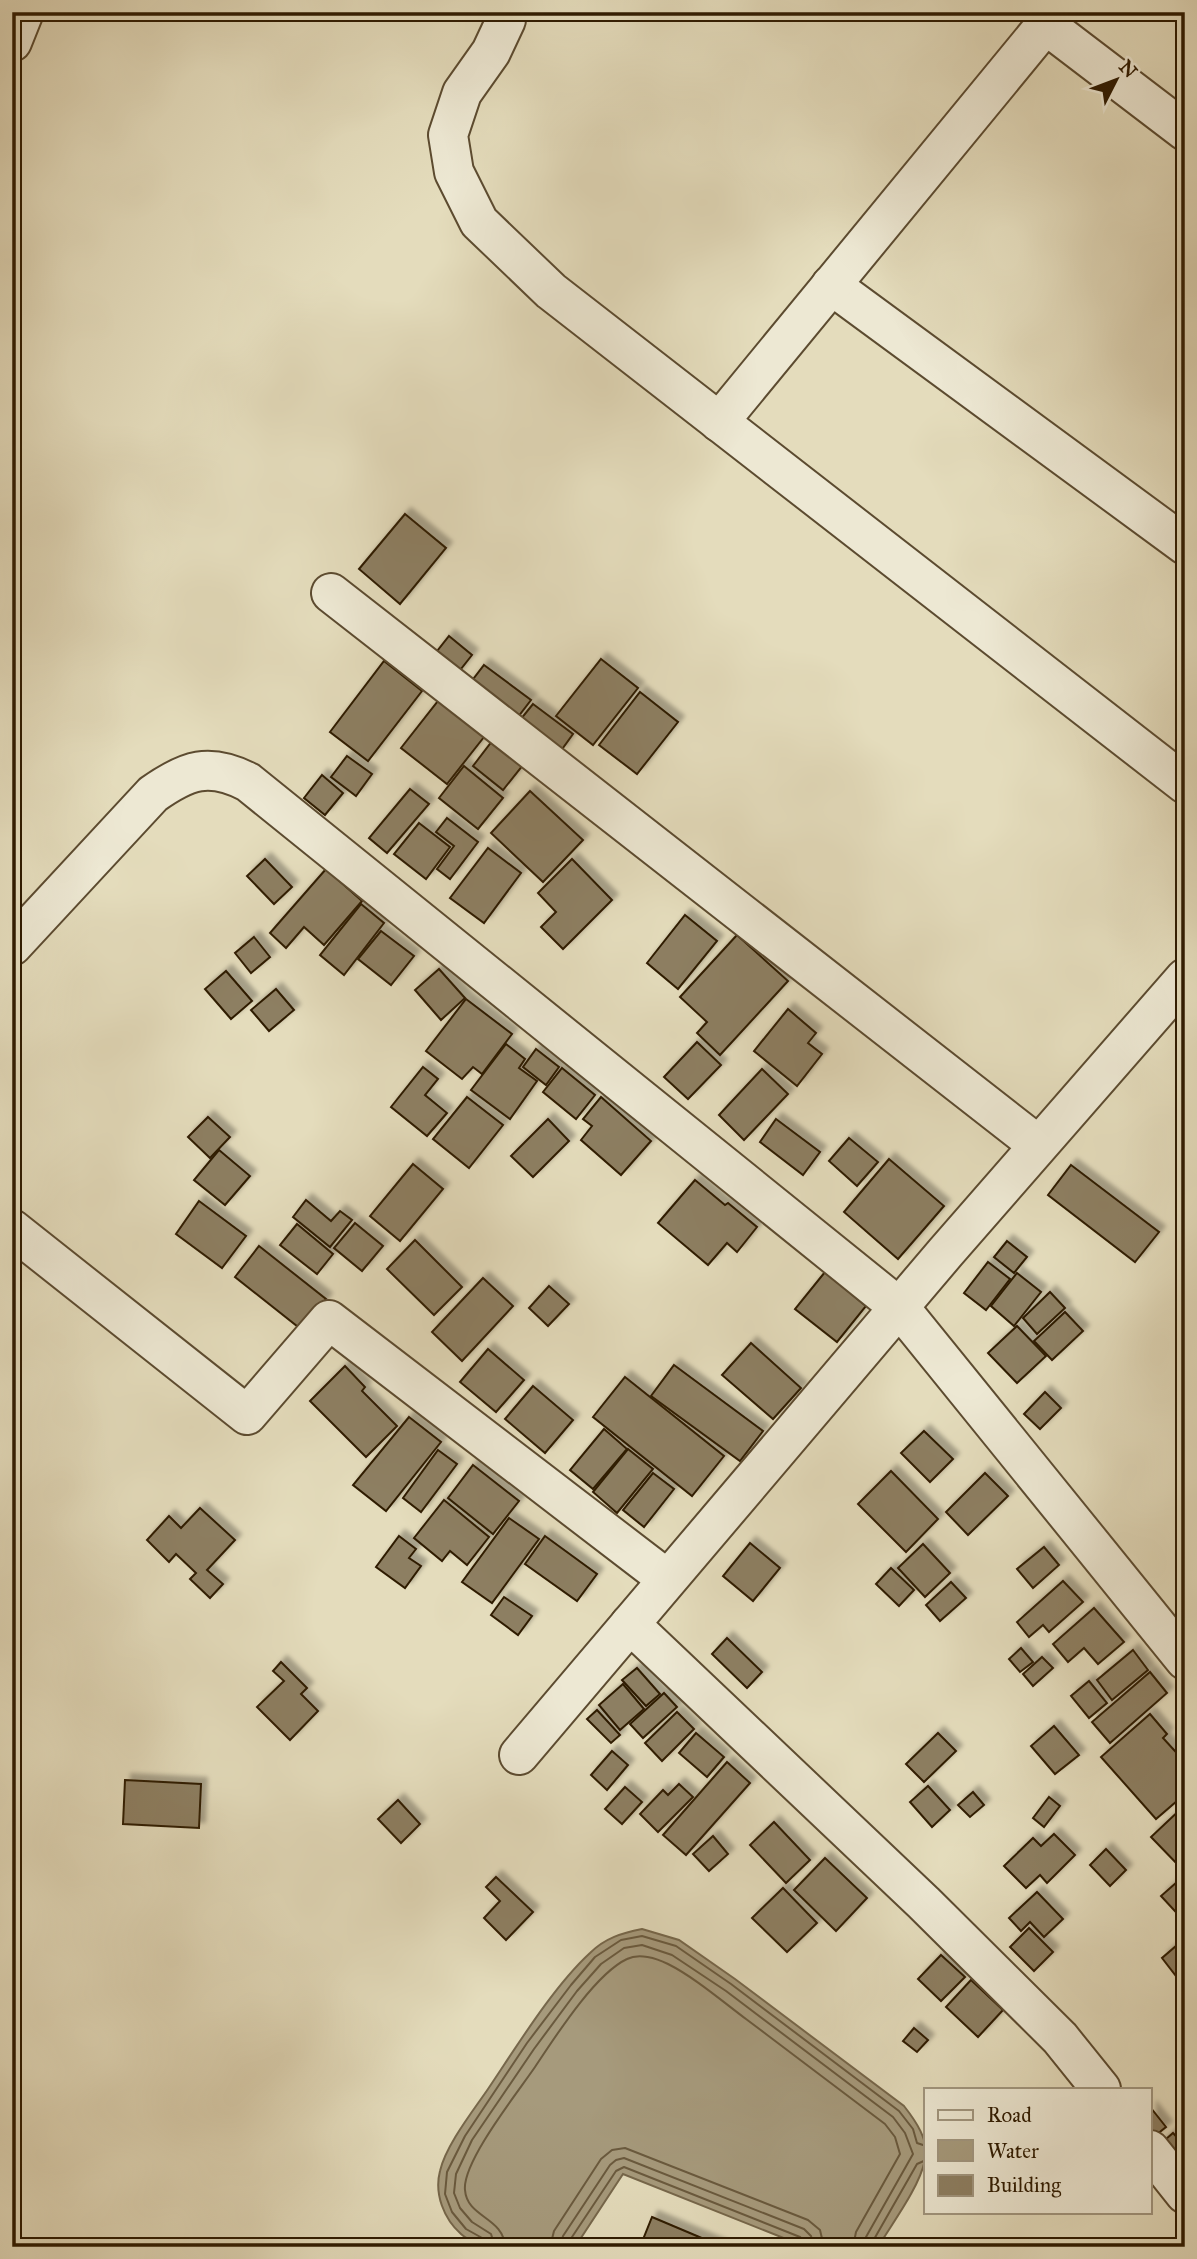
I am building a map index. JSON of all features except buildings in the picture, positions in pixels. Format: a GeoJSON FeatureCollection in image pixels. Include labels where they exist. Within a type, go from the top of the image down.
{"type":"FeatureCollection","features":[{"type":"Feature","properties":{"kind":"street"},"geometry":{"type":"LineString","coordinates":[[12,42],[24,12]]}},
{"type":"Feature","properties":{"kind":"street"},"geometry":{"type":"LineString","coordinates":[[504,12],[506,20],[491,52],[462,93],[448,135],[454,172],[479,222],[551,291],[1185,784]]}},
{"type":"Feature","properties":{"kind":"street"},"geometry":{"type":"LineString","coordinates":[[719,422],[1051,18],[1185,131]]}},
{"type":"Feature","properties":{"kind":"street"},"geometry":{"type":"LineString","coordinates":[[831,285],[1185,545]]}},
{"type":"Feature","properties":{"kind":"street"},"geometry":{"type":"LineString","coordinates":[[331,593],[1038,1145]]}},
{"type":"Feature","properties":{"kind":"street"},"geometry":{"type":"LineString","coordinates":[[12,946],[153,794],[183,775],[198,770],[215,770],[248,782],[900,1308],[1185,1660]]}},
{"type":"Feature","properties":{"kind":"street"},"geometry":{"type":"LineString","coordinates":[[519,1755],[1038,1145],[1185,978]]}},
{"type":"Feature","properties":{"kind":"street"},"geometry":{"type":"LineString","coordinates":[[12,1229],[247,1415],[329,1320],[667,1579]]}},
{"type":"Feature","properties":{"kind":"street"},"geometry":{"type":"LineString","coordinates":[[630,1624],[924,1903],[1060,2038],[1100,2088]]}},
{"type":"Feature","properties":{"kind":"street"},"geometry":{"type":"LineString","coordinates":[[1152,2153],[1185,2194]]}},
{"type":"Feature","properties":{"kind":"water"},"geometry":{"type":"Polygon","coordinates":[[[642,1929],[679,1940],[904,2106],[923,2138],[924,2164],[911,2193],[878,2247],[806,2247],[623,2174],[575,2247],[515,2248],[484,2245],[471,2241],[455,2228],[445,2214],[438,2188],[440,2171],[448,2150],[536,2018],[563,1983],[596,1948],[621,1934],[642,1929]]]}}]}
